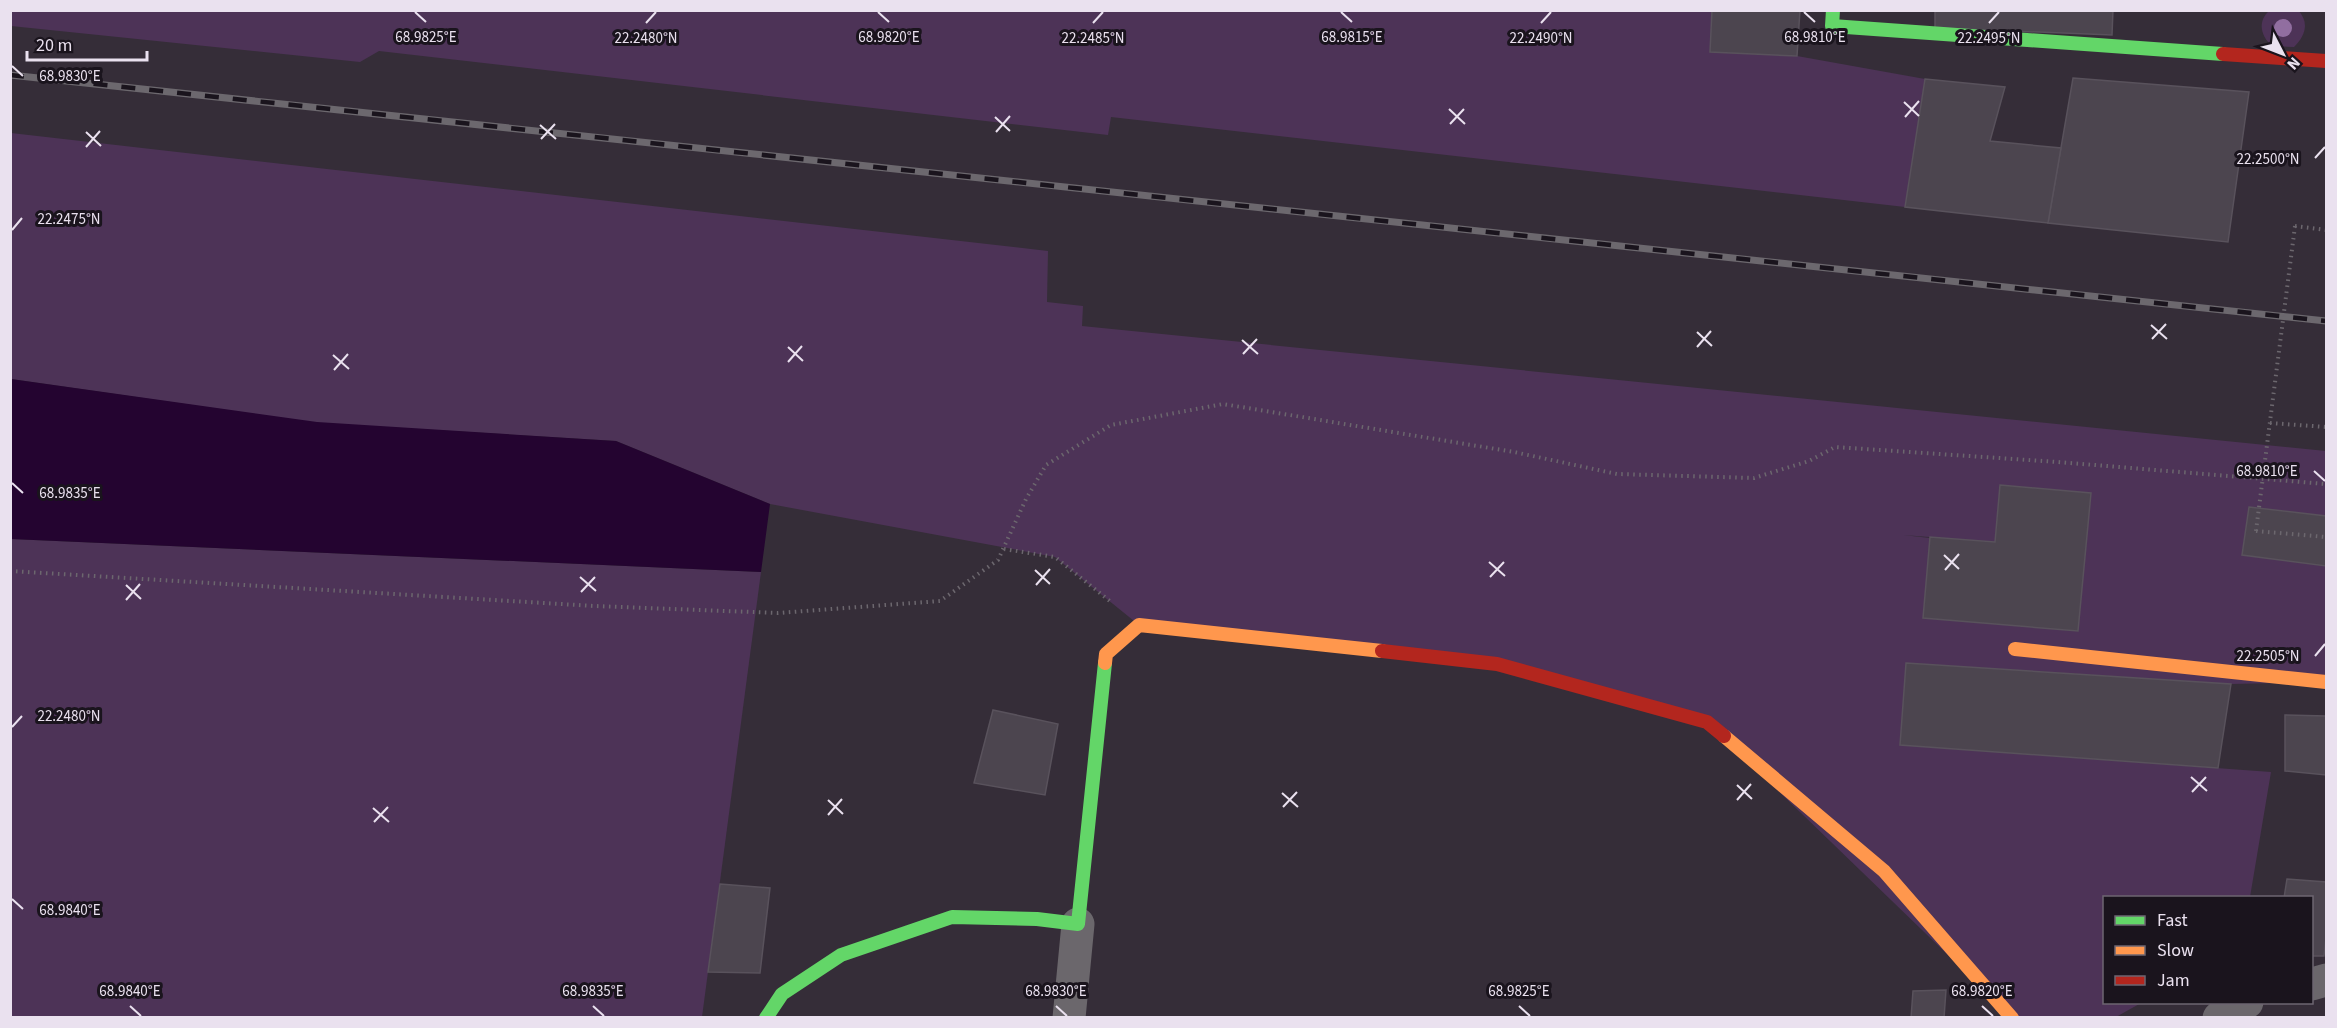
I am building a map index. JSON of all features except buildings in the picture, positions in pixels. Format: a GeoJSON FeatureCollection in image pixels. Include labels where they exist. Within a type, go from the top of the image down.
{"type":"FeatureCollection","features":[{"type":"Feature","properties":{"kind":"street"},"geometry":{"type":"LineString","coordinates":[[1833,10],[1832,26],[2326,61]]}},
{"type":"Feature","properties":{"kind":"street"},"geometry":{"type":"LineString","coordinates":[[1069,1017],[1106,654],[1139,625],[1497,664],[1707,722],[1884,871],[2012,1017]]}},
{"type":"Feature","properties":{"kind":"street"},"geometry":{"type":"LineString","coordinates":[[2015,649],[2326,682]]}},
{"type":"Feature","properties":{"kind":"street"},"geometry":{"type":"LineString","coordinates":[[766,1017],[782,994],[841,955],[951,917],[1037,919],[1078,924]]}},
{"type":"Feature","properties":{"kind":"street"},"geometry":{"type":"LineString","coordinates":[[2219,1017],[2229,1009],[2242,1004]]}},
{"type":"Feature","properties":{"kind":"path"},"geometry":{"type":"LineString","coordinates":[[2326,230],[2295,226],[2256,531],[2326,537]]}},
{"type":"Feature","properties":{"kind":"path"},"geometry":{"type":"LineString","coordinates":[[10,571],[594,606],[778,613],[940,601],[998,560],[1026,499],[1046,465],[1111,425],[1223,404],[1514,452],[1617,474],[1754,478],[1809,461],[1836,447],[2326,484]]}},
{"type":"Feature","properties":{"kind":"path"},"geometry":{"type":"LineString","coordinates":[[2270,423],[2326,427]]}},
{"type":"Feature","properties":{"kind":"path"},"geometry":{"type":"LineString","coordinates":[[1004,549],[1055,557],[1139,625]]}},
{"type":"Feature","properties":{"kind":"shaded area"},"geometry":{"type":"Polygon","coordinates":[[[11,10],[1712,10],[1710,52],[1797,56],[1925,79],[1905,207],[1111,117],[1108,135],[379,51],[360,62],[11,26],[11,10]]]}},
{"type":"Feature","properties":{"kind":"shaded area"},"geometry":{"type":"Polygon","coordinates":[[[2298,10],[2304,20],[2305,29],[2298,43],[2294,47],[2272,46],[2265,38],[2262,29],[2265,15],[2269,11],[2298,10]]]}},
{"type":"Feature","properties":{"kind":"shaded area"},"geometry":{"type":"Polygon","coordinates":[[[11,133],[1048,251],[1047,302],[1083,306],[1082,326],[2326,451],[2326,516],[2249,507],[2242,555],[2326,566],[2326,682],[2231,684],[1907,663],[1900,745],[2271,772],[2250,896],[2103,896],[2103,1004],[2139,1004],[2116,1017],[2012,1017],[1707,722],[1497,664],[1139,625],[1055,557],[770,504],[616,441],[317,423],[11,379],[11,133]],[[2000,485],[1995,542],[1903,535],[1930,538],[1923,618],[2078,631],[2091,493],[2000,485]]]}},
{"type":"Feature","properties":{"kind":"shaded area"},"geometry":{"type":"Polygon","coordinates":[[[11,379],[317,422],[616,441],[770,504],[761,572],[11,539],[11,379]]]}},
{"type":"Feature","properties":{"kind":"shaded area"},"geometry":{"type":"Polygon","coordinates":[[[11,539],[761,572],[702,1017],[11,1018],[11,539]]]}},
{"type":"Feature","properties":{"kind":"railway"},"geometry":{"type":"LineString","coordinates":[[10,75],[2326,321]]}},
{"type":"Feature","properties":{"kind":"traffic: fast"},"geometry":{"type":"LineString","coordinates":[[1833,10],[1832,26],[2223,54]]}},
{"type":"Feature","properties":{"kind":"traffic: fast"},"geometry":{"type":"LineString","coordinates":[[766,1018],[782,994],[841,955],[952,917],[1037,919],[1078,924],[1105,663]]}},
{"type":"Feature","properties":{"kind":"traffic: slow"},"geometry":{"type":"LineString","coordinates":[[1105,663],[1106,654],[1139,625],[1382,651]]}},
{"type":"Feature","properties":{"kind":"traffic: slow"},"geometry":{"type":"LineString","coordinates":[[2015,649],[2326,682]]}},
{"type":"Feature","properties":{"kind":"traffic: slow"},"geometry":{"type":"LineString","coordinates":[[1724,736],[1884,871],[2012,1018]]}},
{"type":"Feature","properties":{"kind":"traffic: jam"},"geometry":{"type":"LineString","coordinates":[[2223,54],[2326,61]]}},
{"type":"Feature","properties":{"kind":"traffic: jam"},"geometry":{"type":"LineString","coordinates":[[1382,651],[1497,664],[1707,722],[1724,736]]}}]}
